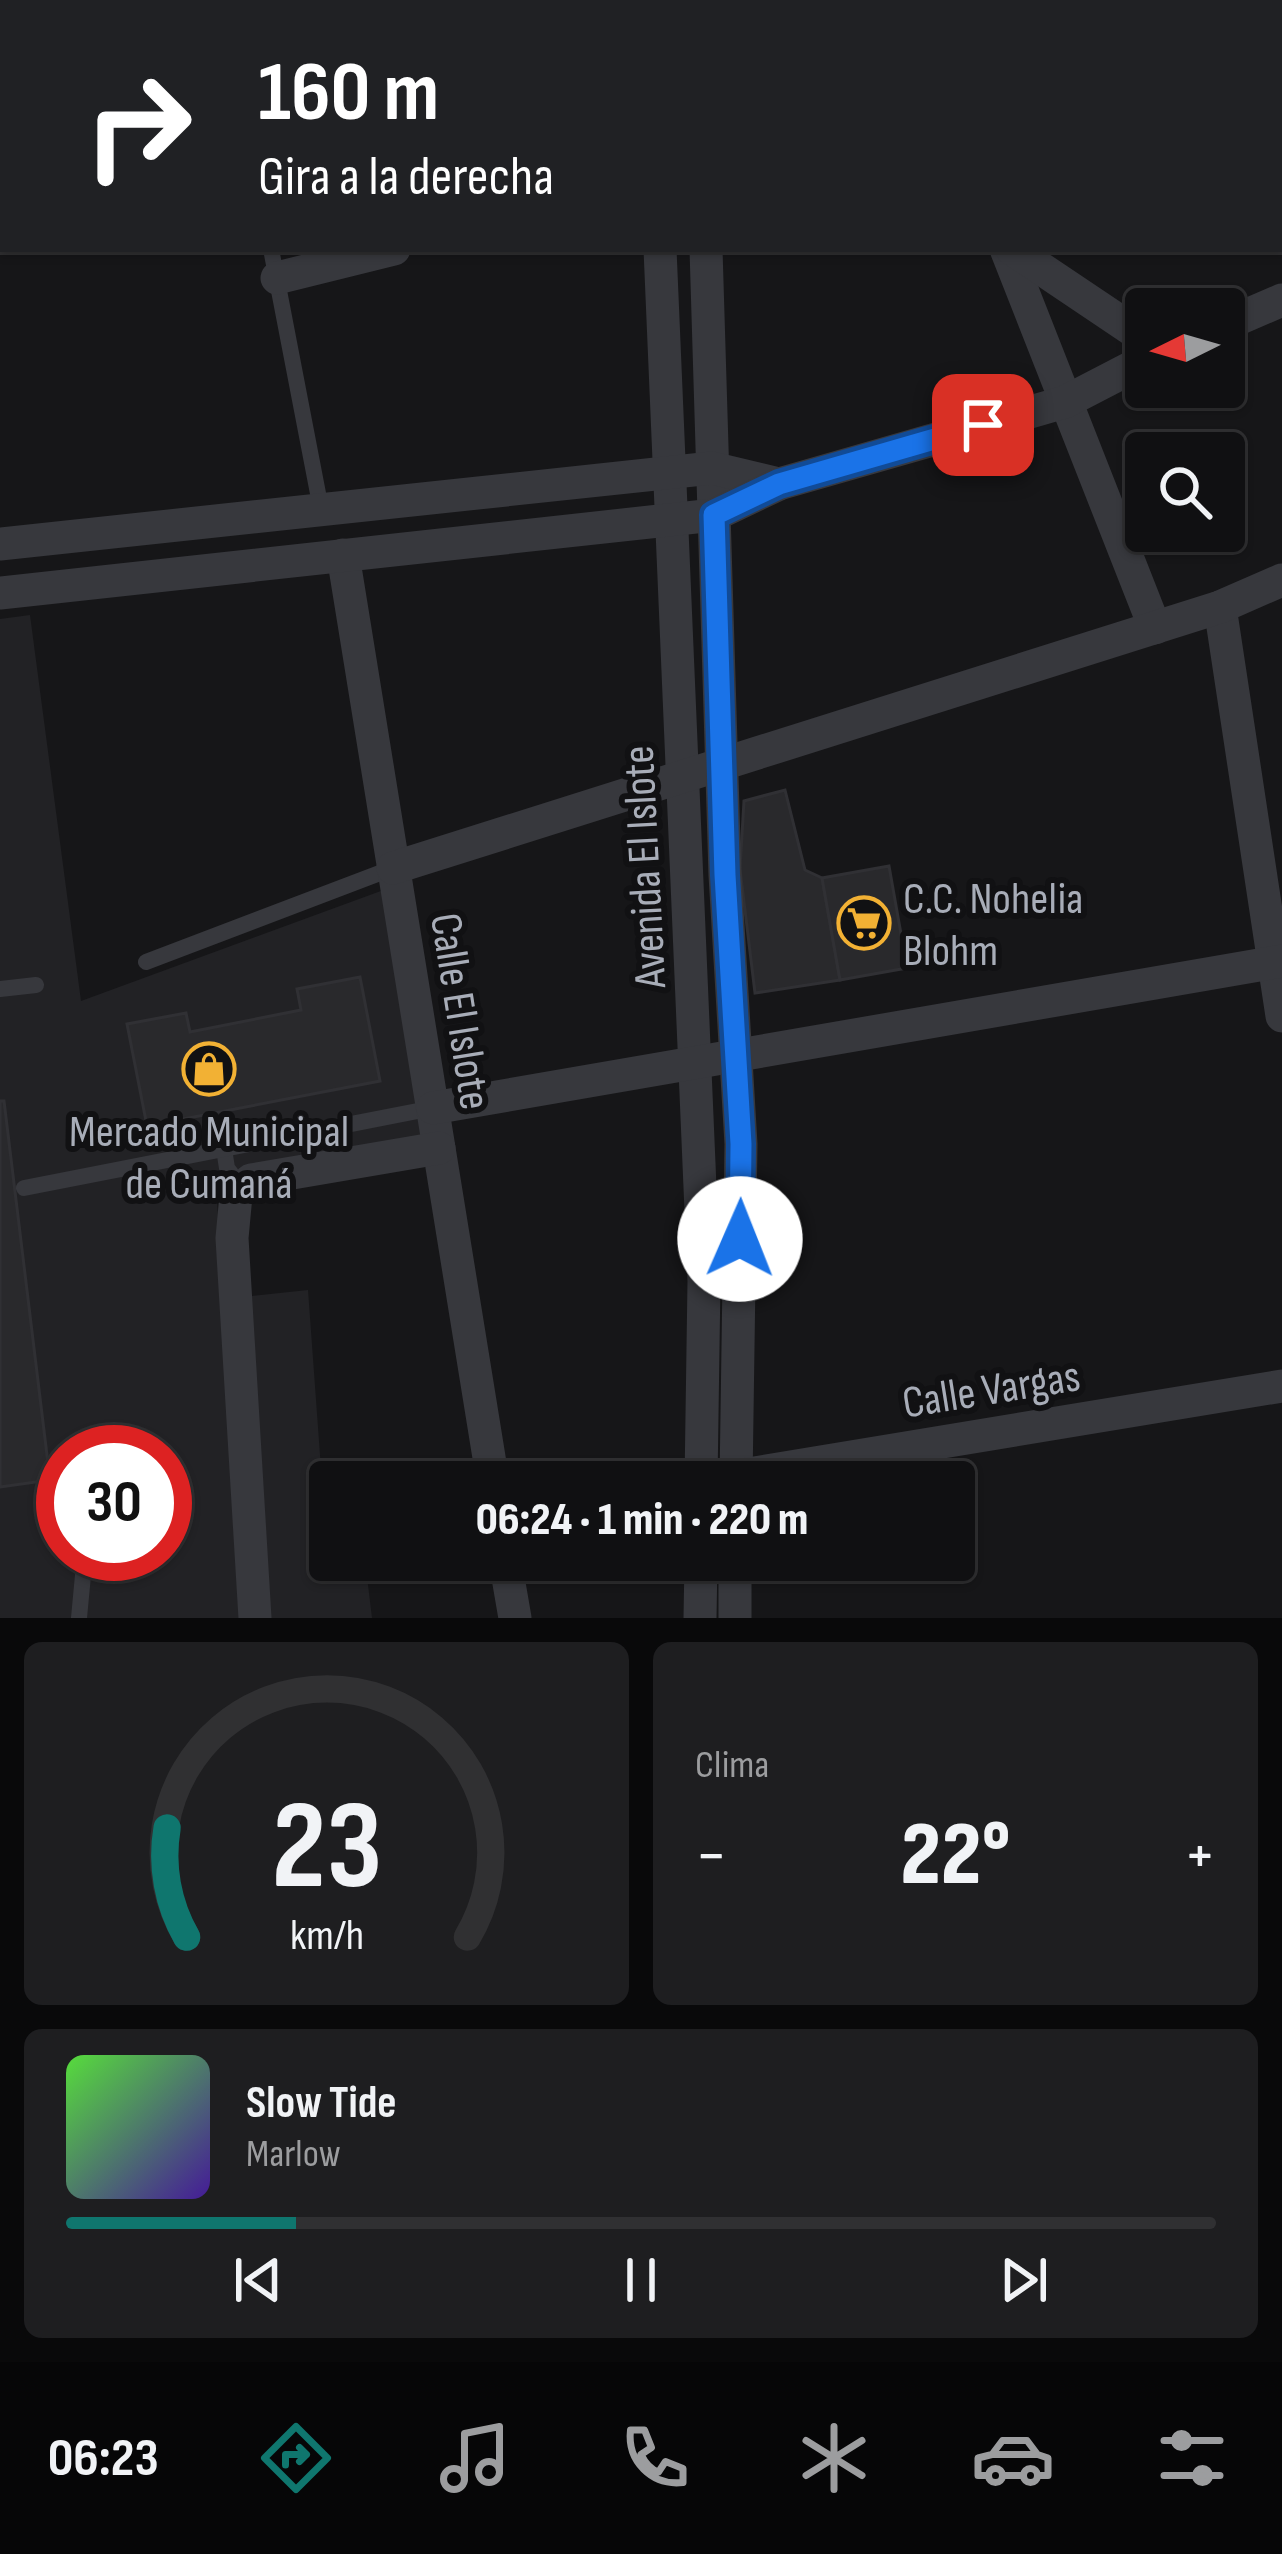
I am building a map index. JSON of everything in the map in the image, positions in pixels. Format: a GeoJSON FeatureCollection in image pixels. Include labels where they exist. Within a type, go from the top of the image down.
{"type":"FeatureCollection","features":[{"type":"Feature","properties":{"kind":"street"},"geometry":{"type":"LineString","coordinates":[[274,264],[370,252]]}},
{"type":"Feature","properties":{"kind":"street","name":"Avenida El Islote"},"geometry":{"type":"LineString","coordinates":[[660,252],[704,1281],[701,1461]]}},
{"type":"Feature","properties":{"kind":"street","name":"Avenida El Islote"},"geometry":{"type":"LineString","coordinates":[[706,252],[722,766],[741,1144],[730,1461]]}},
{"type":"Feature","properties":{"kind":"street"},"geometry":{"type":"LineString","coordinates":[[1010,252],[1155,628]]}},
{"type":"Feature","properties":{"kind":"street"},"geometry":{"type":"LineString","coordinates":[[1014,252],[1125,325]]}},
{"type":"Feature","properties":{"kind":"street"},"geometry":{"type":"LineString","coordinates":[[1245,316],[1282,300]]}},
{"type":"Feature","properties":{"kind":"street"},"geometry":{"type":"LineString","coordinates":[[0,593],[714,515],[779,484],[1065,402],[1125,371]]}},
{"type":"Feature","properties":{"kind":"street"},"geometry":{"type":"LineString","coordinates":[[0,544],[712,468],[779,484]]}},
{"type":"Feature","properties":{"kind":"street","name":"Calle El Islote"},"geometry":{"type":"LineString","coordinates":[[343,555],[490,1461]]}},
{"type":"Feature","properties":{"kind":"street"},"geometry":{"type":"LineString","coordinates":[[393,868],[1220,607],[1282,580]]}},
{"type":"Feature","properties":{"kind":"street"},"geometry":{"type":"LineString","coordinates":[[1220,607],[1282,1016]]}},
{"type":"Feature","properties":{"kind":"street"},"geometry":{"type":"LineString","coordinates":[[433,1108],[1277,962]]}},
{"type":"Feature","properties":{"kind":"street"},"geometry":{"type":"LineString","coordinates":[[255,1618],[232,1238],[236,1195],[251,1180],[439,1148]]}},
{"type":"Feature","properties":{"kind":"street","name":"Calle Vargas"},"geometry":{"type":"LineString","coordinates":[[841,1461],[1282,1386]]}},
{"type":"Feature","properties":{"kind":"street"},"geometry":{"type":"LineString","coordinates":[[509,1581],[515,1618]]}},
{"type":"Feature","properties":{"kind":"street"},"geometry":{"type":"LineString","coordinates":[[700,1581],[700,1618]]}},
{"type":"Feature","properties":{"kind":"street"},"geometry":{"type":"LineString","coordinates":[[735,1581],[735,1618]]}},
{"type":"Feature","properties":{"kind":"lane"},"geometry":{"type":"LineString","coordinates":[[274,264],[322,509]]}},
{"type":"Feature","properties":{"kind":"lane"},"geometry":{"type":"LineString","coordinates":[[146,962],[393,868]]}},
{"type":"Feature","properties":{"kind":"lane"},"geometry":{"type":"LineString","coordinates":[[0,989],[36,985]]}},
{"type":"Feature","properties":{"kind":"lane"},"geometry":{"type":"LineString","coordinates":[[24,1188],[433,1108]]}},
{"type":"Feature","properties":{"kind":"lane"},"geometry":{"type":"LineString","coordinates":[[224,1149],[227,1168],[242,1188]]}},
{"type":"Feature","properties":{"kind":"lane"},"geometry":{"type":"LineString","coordinates":[[79,1618],[83,1581]]}},
{"type":"Feature","properties":{"kind":"shaded area","name":"Mercado Municipal de Cumaná"},"geometry":{"type":"Polygon","coordinates":[[[30,615],[81,1001],[389,888],[430,1137],[225,1185],[217,1199],[222,1299],[308,1290],[320,1461],[309,1461],[309,1581],[368,1581],[372,1618],[0,1618],[0,619],[30,615]]]}},
{"type":"Feature","properties":{"kind":"building"},"geometry":{"type":"Polygon","coordinates":[[[785,790],[805,870],[822,878],[840,980],[755,993],[740,869],[744,801],[785,790]]]}},
{"type":"Feature","properties":{"kind":"building","name":"C.C. Nohelia Blohm"},"geometry":{"type":"Polygon","coordinates":[[[889,866],[907,968],[840,980],[822,878],[889,866]]]}},
{"type":"Feature","properties":{"kind":"building"},"geometry":{"type":"Polygon","coordinates":[[[360,977],[380,1081],[147,1126],[127,1024],[186,1013],[190,1032],[301,1010],[297,989],[360,977]]]}},
{"type":"Feature","properties":{"kind":"building"},"geometry":{"type":"Polygon","coordinates":[[[0,1101],[4,1101],[43,1425],[36,1425],[36,1482],[0,1487],[0,1101]]]}},
{"type":"Feature","properties":{"kind":"place","name":"C.C. Nohelia Blohm"},"geometry":{"type":"Point","coordinates":[864,923]}},
{"type":"Feature","properties":{"kind":"place","name":"Mercado Municipal de Cumaná"},"geometry":{"type":"Point","coordinates":[209,1069]}},
{"type":"Feature","properties":{"kind":"route"},"geometry":{"type":"LineString","coordinates":[[740,1239],[741,1144],[725,875],[714,515],[779,484],[983,425]]}}]}
